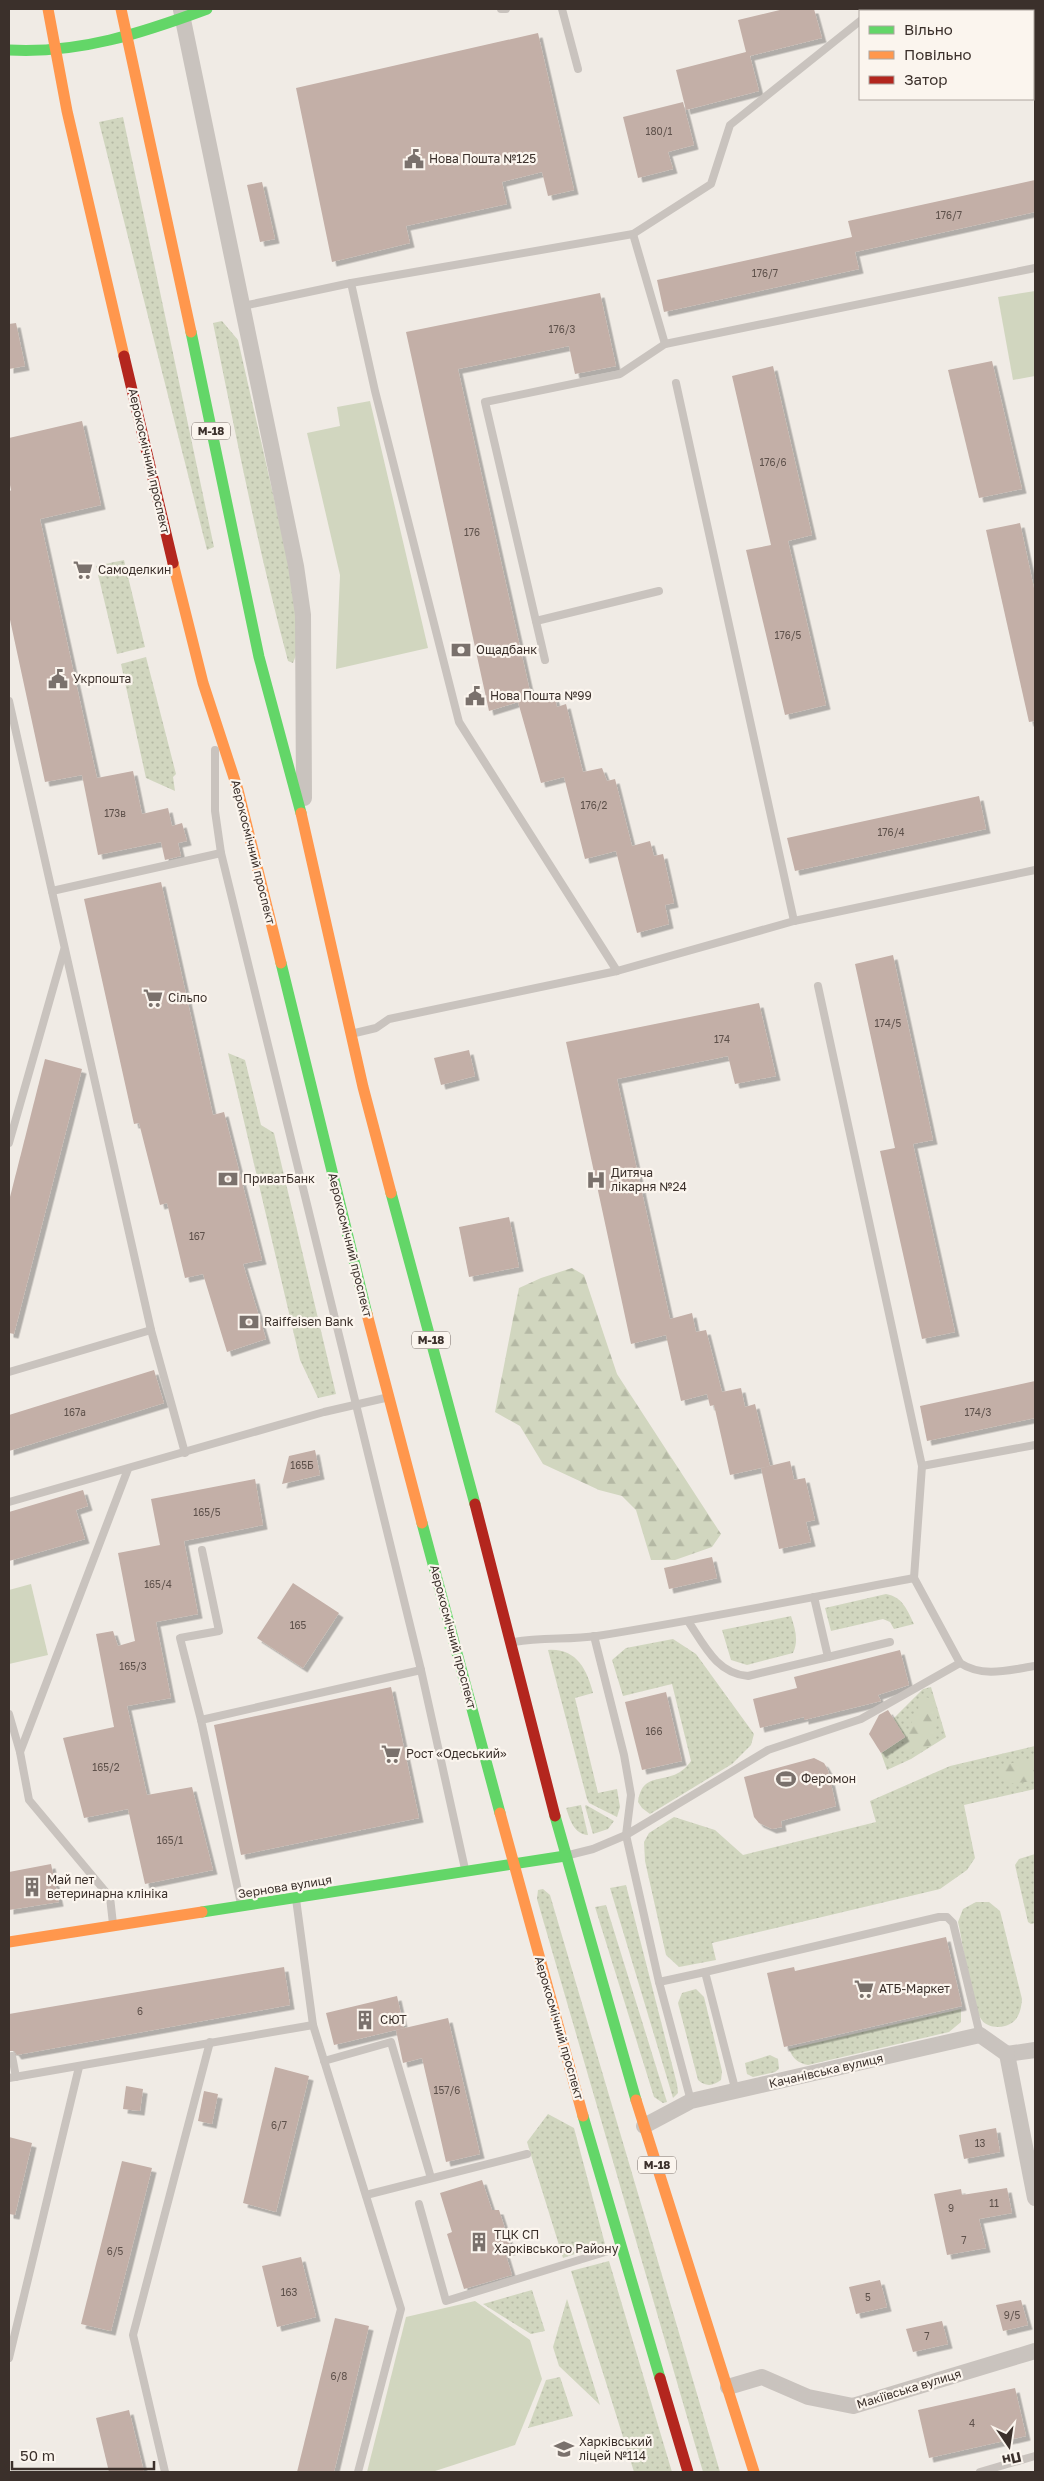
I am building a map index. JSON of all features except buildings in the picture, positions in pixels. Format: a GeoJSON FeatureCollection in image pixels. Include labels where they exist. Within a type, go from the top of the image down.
{"type":"FeatureCollection","features":[{"type":"Feature","properties":{"kind":"main road","name":"Аерокосмічний проспект"},"geometry":{"type":"LineString","coordinates":[[48,9],[67,111],[188,627],[214,719],[238,790],[388,1397],[568,2061],[688,2472]]}},
{"type":"Feature","properties":{"kind":"main road","name":"М-18"},"geometry":{"type":"LineString","coordinates":[[121,9],[141,94],[259,658],[288,774],[304,822],[350,1034],[565,1856],[644,2126],[754,2472]]}},
{"type":"Feature","properties":{"kind":"main road"},"geometry":{"type":"LineString","coordinates":[[9,50],[56,52],[127,38],[182,13],[208,9]]}},
{"type":"Feature","properties":{"kind":"main road","name":"Зернова вулиця"},"geometry":{"type":"LineString","coordinates":[[9,1942],[565,1856]]}},
{"type":"Feature","properties":{"kind":"street"},"geometry":{"type":"LineString","coordinates":[[182,13],[296,566],[303,615],[304,822]]}},
{"type":"Feature","properties":{"kind":"street"},"geometry":{"type":"LineString","coordinates":[[980,2035],[1007,2054],[1035,2050]]}},
{"type":"Feature","properties":{"kind":"street","name":"Качанівська вулиця"},"geometry":{"type":"LineString","coordinates":[[644,2126],[691,2101],[980,2035]]}},
{"type":"Feature","properties":{"kind":"street"},"geometry":{"type":"LineString","coordinates":[[1007,2054],[1035,2198]]}},
{"type":"Feature","properties":{"kind":"street","name":"Макіївська вулиця"},"geometry":{"type":"LineString","coordinates":[[728,2388],[762,2377],[808,2397],[852,2406],[1035,2351]]}},
{"type":"Feature","properties":{"kind":"lane"},"geometry":{"type":"LineString","coordinates":[[501,9],[506,9]]}},
{"type":"Feature","properties":{"kind":"lane"},"geometry":{"type":"LineString","coordinates":[[562,9],[578,69]]}},
{"type":"Feature","properties":{"kind":"lane"},"geometry":{"type":"LineString","coordinates":[[243,306],[351,283],[633,234],[711,184],[730,125],[859,22]]}},
{"type":"Feature","properties":{"kind":"lane"},"geometry":{"type":"LineString","coordinates":[[633,234],[665,344]]}},
{"type":"Feature","properties":{"kind":"lane"},"geometry":{"type":"LineString","coordinates":[[545,660],[486,402],[620,374],[665,344],[1035,268]]}},
{"type":"Feature","properties":{"kind":"lane"},"geometry":{"type":"LineString","coordinates":[[351,283],[375,391],[459,722],[617,971]]}},
{"type":"Feature","properties":{"kind":"lane"},"geometry":{"type":"LineString","coordinates":[[676,382],[794,921]]}},
{"type":"Feature","properties":{"kind":"lane"},"geometry":{"type":"LineString","coordinates":[[536,621],[659,592]]}},
{"type":"Feature","properties":{"kind":"lane"},"geometry":{"type":"LineString","coordinates":[[9,701],[152,1330],[185,1453]]}},
{"type":"Feature","properties":{"kind":"lane"},"geometry":{"type":"LineString","coordinates":[[214,719],[215,811],[221,853],[421,1670],[465,1871]]}},
{"type":"Feature","properties":{"kind":"lane"},"geometry":{"type":"LineString","coordinates":[[52,891],[221,853]]}},
{"type":"Feature","properties":{"kind":"lane"},"geometry":{"type":"LineString","coordinates":[[350,1034],[376,1028],[389,1019],[617,971],[794,921],[1032,871],[1035,863]]}},
{"type":"Feature","properties":{"kind":"lane"},"geometry":{"type":"LineString","coordinates":[[9,1142],[65,947]]}},
{"type":"Feature","properties":{"kind":"lane"},"geometry":{"type":"LineString","coordinates":[[818,986],[922,1466],[914,1578],[960,1663],[970,1670],[984,1673],[1035,1666]]}},
{"type":"Feature","properties":{"kind":"lane"},"geometry":{"type":"LineString","coordinates":[[9,1372],[152,1330]]}},
{"type":"Feature","properties":{"kind":"lane"},"geometry":{"type":"LineString","coordinates":[[9,1502],[355,1404],[388,1397]]}},
{"type":"Feature","properties":{"kind":"lane"},"geometry":{"type":"LineString","coordinates":[[922,1466],[1035,1445]]}},
{"type":"Feature","properties":{"kind":"lane"},"geometry":{"type":"LineString","coordinates":[[20,1752],[128,1469]]}},
{"type":"Feature","properties":{"kind":"lane"},"geometry":{"type":"LineString","coordinates":[[202,1550],[219,1630],[180,1638],[201,1720],[242,1907]]}},
{"type":"Feature","properties":{"kind":"lane"},"geometry":{"type":"LineString","coordinates":[[510,1643],[536,1638],[594,1636],[688,1621],[914,1578]]}},
{"type":"Feature","properties":{"kind":"lane"},"geometry":{"type":"LineString","coordinates":[[814,1597],[828,1657]]}},
{"type":"Feature","properties":{"kind":"lane"},"geometry":{"type":"LineString","coordinates":[[688,1621],[714,1660],[736,1675],[748,1676],[890,1642]]}},
{"type":"Feature","properties":{"kind":"lane"},"geometry":{"type":"LineString","coordinates":[[594,1636],[624,1754],[631,1795],[626,1835],[659,1982],[691,2101]]}},
{"type":"Feature","properties":{"kind":"lane"},"geometry":{"type":"LineString","coordinates":[[565,1856],[593,1849],[626,1835],[768,1750],[861,1719],[960,1663]]}},
{"type":"Feature","properties":{"kind":"lane"},"geometry":{"type":"LineString","coordinates":[[201,1720],[421,1670]]}},
{"type":"Feature","properties":{"kind":"lane"},"geometry":{"type":"LineString","coordinates":[[9,1714],[20,1752],[29,1800],[110,1897],[113,1926]]}},
{"type":"Feature","properties":{"kind":"lane"},"geometry":{"type":"LineString","coordinates":[[296,1899],[313,2025],[401,2309],[358,2472]]}},
{"type":"Feature","properties":{"kind":"lane"},"geometry":{"type":"LineString","coordinates":[[659,1982],[939,1917],[947,1917],[953,1923],[980,2035]]}},
{"type":"Feature","properties":{"kind":"lane"},"geometry":{"type":"LineString","coordinates":[[705,1972],[736,2092]]}},
{"type":"Feature","properties":{"kind":"lane"},"geometry":{"type":"LineString","coordinates":[[12,2056],[12,2078],[313,2025]]}},
{"type":"Feature","properties":{"kind":"lane"},"geometry":{"type":"LineString","coordinates":[[165,2472],[133,2335],[210,2042]]}},
{"type":"Feature","properties":{"kind":"lane"},"geometry":{"type":"LineString","coordinates":[[324,2061],[391,2042],[431,2178]]}},
{"type":"Feature","properties":{"kind":"lane"},"geometry":{"type":"LineString","coordinates":[[9,2358],[79,2067]]}},
{"type":"Feature","properties":{"kind":"lane"},"geometry":{"type":"LineString","coordinates":[[366,2195],[527,2154]]}},
{"type":"Feature","properties":{"kind":"lane"},"geometry":{"type":"LineString","coordinates":[[419,2204],[446,2301],[622,2247]]}},
{"type":"Feature","properties":{"kind":"lane"},"geometry":{"type":"LineString","coordinates":[[980,2472],[1035,2456]]}},
{"type":"Feature","properties":{"kind":"green space"},"geometry":{"type":"Polygon","coordinates":[[[123,117],[214,547],[207,550],[99,122],[123,117]]]}},
{"type":"Feature","properties":{"kind":"green space"},"geometry":{"type":"Polygon","coordinates":[[[1035,291],[1035,376],[1013,380],[998,297],[1035,291]]]}},
{"type":"Feature","properties":{"kind":"green space"},"geometry":{"type":"Polygon","coordinates":[[[222,321],[238,340],[296,595],[296,655],[293,663],[288,661],[277,619],[239,450],[213,323],[222,321]]]}},
{"type":"Feature","properties":{"kind":"green space"},"geometry":{"type":"Polygon","coordinates":[[[370,401],[428,648],[336,669],[340,575],[307,433],[340,426],[337,407],[370,401]]]}},
{"type":"Feature","properties":{"kind":"green space"},"geometry":{"type":"Polygon","coordinates":[[[124,560],[145,647],[117,654],[96,566],[124,560]]]}},
{"type":"Feature","properties":{"kind":"green space"},"geometry":{"type":"Polygon","coordinates":[[[146,657],[176,774],[173,777],[175,791],[146,778],[121,664],[146,657]]]}},
{"type":"Feature","properties":{"kind":"green space"},"geometry":{"type":"Polygon","coordinates":[[[228,1053],[245,1060],[261,1125],[274,1133],[336,1394],[318,1398],[300,1360],[228,1053]]]}},
{"type":"Feature","properties":{"kind":"green space"},"geometry":{"type":"Polygon","coordinates":[[[572,1268],[584,1275],[617,1374],[721,1534],[712,1547],[675,1560],[651,1560],[636,1510],[622,1496],[599,1490],[543,1464],[520,1426],[495,1412],[519,1288],[541,1278],[572,1268]]]}},
{"type":"Feature","properties":{"kind":"green space"},"geometry":{"type":"Polygon","coordinates":[[[31,1584],[48,1655],[9,1664],[9,1590],[31,1584]]]}},
{"type":"Feature","properties":{"kind":"green space"},"geometry":{"type":"Polygon","coordinates":[[[886,1594],[900,1601],[907,1609],[914,1624],[894,1629],[890,1622],[883,1619],[831,1631],[825,1608],[886,1594]]]}},
{"type":"Feature","properties":{"kind":"green space"},"geometry":{"type":"Polygon","coordinates":[[[791,1616],[796,1639],[793,1653],[747,1665],[731,1660],[722,1630],[791,1616]]]}},
{"type":"Feature","properties":{"kind":"green space"},"geometry":{"type":"Polygon","coordinates":[[[673,1639],[696,1654],[754,1734],[751,1745],[732,1764],[650,1814],[638,1802],[641,1791],[646,1784],[675,1775],[683,1770],[691,1761],[672,1684],[623,1696],[612,1660],[626,1648],[673,1639]]]}},
{"type":"Feature","properties":{"kind":"green space"},"geometry":{"type":"Polygon","coordinates":[[[548,1650],[566,1652],[573,1656],[584,1668],[593,1693],[575,1698],[598,1793],[617,1789],[620,1807],[617,1817],[589,1803],[587,1799],[548,1650]]]}},
{"type":"Feature","properties":{"kind":"green space"},"geometry":{"type":"Polygon","coordinates":[[[931,1687],[946,1737],[911,1759],[887,1770],[881,1753],[905,1737],[893,1719],[923,1689],[931,1687]]]}},
{"type":"Feature","properties":{"kind":"green space"},"geometry":{"type":"Polygon","coordinates":[[[923,1697],[930,1698],[936,1708],[937,1723],[934,1744],[916,1752],[904,1754],[911,1724],[923,1697]]]}},
{"type":"Feature","properties":{"kind":"green space"},"geometry":{"type":"Polygon","coordinates":[[[1035,1746],[1035,1789],[964,1805],[975,1858],[967,1870],[940,1889],[712,1943],[716,1960],[679,1967],[666,1955],[645,1861],[644,1842],[649,1833],[674,1817],[715,1830],[743,1855],[876,1822],[870,1801],[950,1766],[1035,1746]]]}},
{"type":"Feature","properties":{"kind":"green space"},"geometry":{"type":"Polygon","coordinates":[[[1035,1758],[1035,1781],[1007,1784],[1002,1778],[999,1766],[1035,1758]]]}},
{"type":"Feature","properties":{"kind":"green space"},"geometry":{"type":"Polygon","coordinates":[[[581,1805],[588,1835],[576,1829],[571,1822],[566,1808],[581,1805]]]}},
{"type":"Feature","properties":{"kind":"green space"},"geometry":{"type":"Polygon","coordinates":[[[586,1805],[614,1821],[608,1829],[593,1834],[586,1805]]]}},
{"type":"Feature","properties":{"kind":"green space"},"geometry":{"type":"Polygon","coordinates":[[[1035,1854],[1035,1923],[1031,1924],[1028,1922],[1015,1865],[1019,1859],[1035,1854]]]}},
{"type":"Feature","properties":{"kind":"green space"},"geometry":{"type":"Polygon","coordinates":[[[626,1885],[677,2084],[678,2093],[673,2098],[610,1888],[626,1885]]]}},
{"type":"Feature","properties":{"kind":"green space"},"geometry":{"type":"Polygon","coordinates":[[[543,1889],[550,1895],[720,2472],[703,2472],[537,1899],[538,1890],[543,1889]]]}},
{"type":"Feature","properties":{"kind":"green space"},"geometry":{"type":"Polygon","coordinates":[[[976,1902],[989,1902],[1000,1911],[1022,1999],[1018,2016],[1013,2022],[1005,2026],[992,2026],[983,2022],[977,2012],[974,2001],[958,1922],[963,1909],[976,1902]]]}},
{"type":"Feature","properties":{"kind":"green space"},"geometry":{"type":"Polygon","coordinates":[[[606,1905],[667,2102],[663,2103],[654,2097],[595,1907],[606,1905]]]}},
{"type":"Feature","properties":{"kind":"green space"},"geometry":{"type":"Polygon","coordinates":[[[696,1989],[704,1997],[722,2071],[721,2080],[715,2084],[707,2085],[698,2080],[678,2003],[682,1993],[696,1989]]]}},
{"type":"Feature","properties":{"kind":"green space"},"geometry":{"type":"Polygon","coordinates":[[[961,2009],[961,2022],[949,2032],[808,2065],[796,2060],[789,2049],[961,2009]]]}},
{"type":"Feature","properties":{"kind":"green space"},"geometry":{"type":"Polygon","coordinates":[[[770,2055],[778,2059],[779,2069],[775,2072],[753,2077],[747,2074],[745,2063],[770,2055]]]}},
{"type":"Feature","properties":{"kind":"green space"},"geometry":{"type":"Polygon","coordinates":[[[548,2114],[574,2128],[605,2244],[563,2258],[527,2142],[548,2114]]]}},
{"type":"Feature","properties":{"kind":"green space"},"geometry":{"type":"Polygon","coordinates":[[[609,2261],[672,2472],[634,2472],[571,2271],[609,2261]]]}},
{"type":"Feature","properties":{"kind":"green space"},"geometry":{"type":"Polygon","coordinates":[[[532,2290],[545,2331],[531,2334],[483,2304],[532,2290]]]}},
{"type":"Feature","properties":{"kind":"green space"},"geometry":{"type":"Polygon","coordinates":[[[567,2299],[600,2405],[559,2366],[553,2347],[567,2299]]]}},
{"type":"Feature","properties":{"kind":"green space"},"geometry":{"type":"Polygon","coordinates":[[[475,2301],[530,2340],[542,2379],[515,2445],[432,2472],[367,2472],[406,2317],[475,2301]]]}},
{"type":"Feature","properties":{"kind":"green space"},"geometry":{"type":"Polygon","coordinates":[[[560,2377],[573,2416],[528,2428],[546,2380],[560,2377]]]}},
{"type":"Feature","properties":{"kind":"traffic: fast"},"geometry":{"type":"LineString","coordinates":[[9,50],[60,49],[110,40],[134,34],[207,9]]}},
{"type":"Feature","properties":{"kind":"traffic: fast"},"geometry":{"type":"LineString","coordinates":[[191,332],[259,657],[301,813]]}},
{"type":"Feature","properties":{"kind":"traffic: fast"},"geometry":{"type":"LineString","coordinates":[[281,963],[367,1314]]}},
{"type":"Feature","properties":{"kind":"traffic: fast"},"geometry":{"type":"LineString","coordinates":[[391,1193],[475,1504]]}},
{"type":"Feature","properties":{"kind":"traffic: fast"},"geometry":{"type":"LineString","coordinates":[[422,1523],[500,1813]]}},
{"type":"Feature","properties":{"kind":"traffic: fast"},"geometry":{"type":"LineString","coordinates":[[555,1816],[636,2100]]}},
{"type":"Feature","properties":{"kind":"traffic: fast"},"geometry":{"type":"LineString","coordinates":[[202,1912],[565,1856]]}},
{"type":"Feature","properties":{"kind":"traffic: fast"},"geometry":{"type":"LineString","coordinates":[[583,2116],[660,2378]]}},
{"type":"Feature","properties":{"kind":"traffic: slow"},"geometry":{"type":"LineString","coordinates":[[48,9],[67,111],[124,356]]}},
{"type":"Feature","properties":{"kind":"traffic: slow"},"geometry":{"type":"LineString","coordinates":[[121,9],[191,332]]}},
{"type":"Feature","properties":{"kind":"traffic: slow"},"geometry":{"type":"LineString","coordinates":[[173,563],[203,683],[238,790],[281,963]]}},
{"type":"Feature","properties":{"kind":"traffic: slow"},"geometry":{"type":"LineString","coordinates":[[301,813],[363,1087],[391,1193]]}},
{"type":"Feature","properties":{"kind":"traffic: slow"},"geometry":{"type":"LineString","coordinates":[[367,1314],[422,1523]]}},
{"type":"Feature","properties":{"kind":"traffic: slow"},"geometry":{"type":"LineString","coordinates":[[500,1813],[583,2116]]}},
{"type":"Feature","properties":{"kind":"traffic: slow"},"geometry":{"type":"LineString","coordinates":[[9,1942],[202,1912]]}},
{"type":"Feature","properties":{"kind":"traffic: slow"},"geometry":{"type":"LineString","coordinates":[[636,2100],[754,2472]]}},
{"type":"Feature","properties":{"kind":"traffic: jam"},"geometry":{"type":"LineString","coordinates":[[124,356],[173,563]]}},
{"type":"Feature","properties":{"kind":"traffic: jam"},"geometry":{"type":"LineString","coordinates":[[475,1504],[555,1816]]}},
{"type":"Feature","properties":{"kind":"traffic: jam"},"geometry":{"type":"LineString","coordinates":[[660,2378],[688,2472]]}},
{"type":"Feature","properties":{"kind":"place","name":"Нова Пошта №125"},"geometry":{"type":"Point","coordinates":[414,159]}},
{"type":"Feature","properties":{"kind":"place","name":"Самоделкин"},"geometry":{"type":"Point","coordinates":[83,570]}},
{"type":"Feature","properties":{"kind":"place","name":"Ощадбанк"},"geometry":{"type":"Point","coordinates":[461,650]}},
{"type":"Feature","properties":{"kind":"place","name":"Укрпошта"},"geometry":{"type":"Point","coordinates":[58,679]}},
{"type":"Feature","properties":{"kind":"place","name":"Нова Пошта №99"},"geometry":{"type":"Point","coordinates":[475,696]}},
{"type":"Feature","properties":{"kind":"place","name":"Сільпо"},"geometry":{"type":"Point","coordinates":[153,998]}},
{"type":"Feature","properties":{"kind":"place","name":"ПриватБанк"},"geometry":{"type":"Point","coordinates":[228,1179]}},
{"type":"Feature","properties":{"kind":"place","name":"Дитяча лікарня №24"},"geometry":{"type":"Point","coordinates":[596,1180]}},
{"type":"Feature","properties":{"kind":"place","name":"Raiffeisen Bank"},"geometry":{"type":"Point","coordinates":[249,1322]}},
{"type":"Feature","properties":{"kind":"place","name":"Рост «Одеський»"},"geometry":{"type":"Point","coordinates":[391,1754]}},
{"type":"Feature","properties":{"kind":"place","name":"Феромон"},"geometry":{"type":"Point","coordinates":[786,1779]}},
{"type":"Feature","properties":{"kind":"place","name":"Май пет ветеринарна клініка"},"geometry":{"type":"Point","coordinates":[32,1887]}},
{"type":"Feature","properties":{"kind":"place","name":"АТБ-Маркет"},"geometry":{"type":"Point","coordinates":[864,1989]}},
{"type":"Feature","properties":{"kind":"place","name":"СЮТ"},"geometry":{"type":"Point","coordinates":[365,2020]}},
{"type":"Feature","properties":{"kind":"place","name":"ТЦК СП Харківського Району"},"geometry":{"type":"Point","coordinates":[479,2242]}},
{"type":"Feature","properties":{"kind":"place","name":"Харківський ліцей №114"},"geometry":{"type":"Point","coordinates":[564,2449]}}]}
